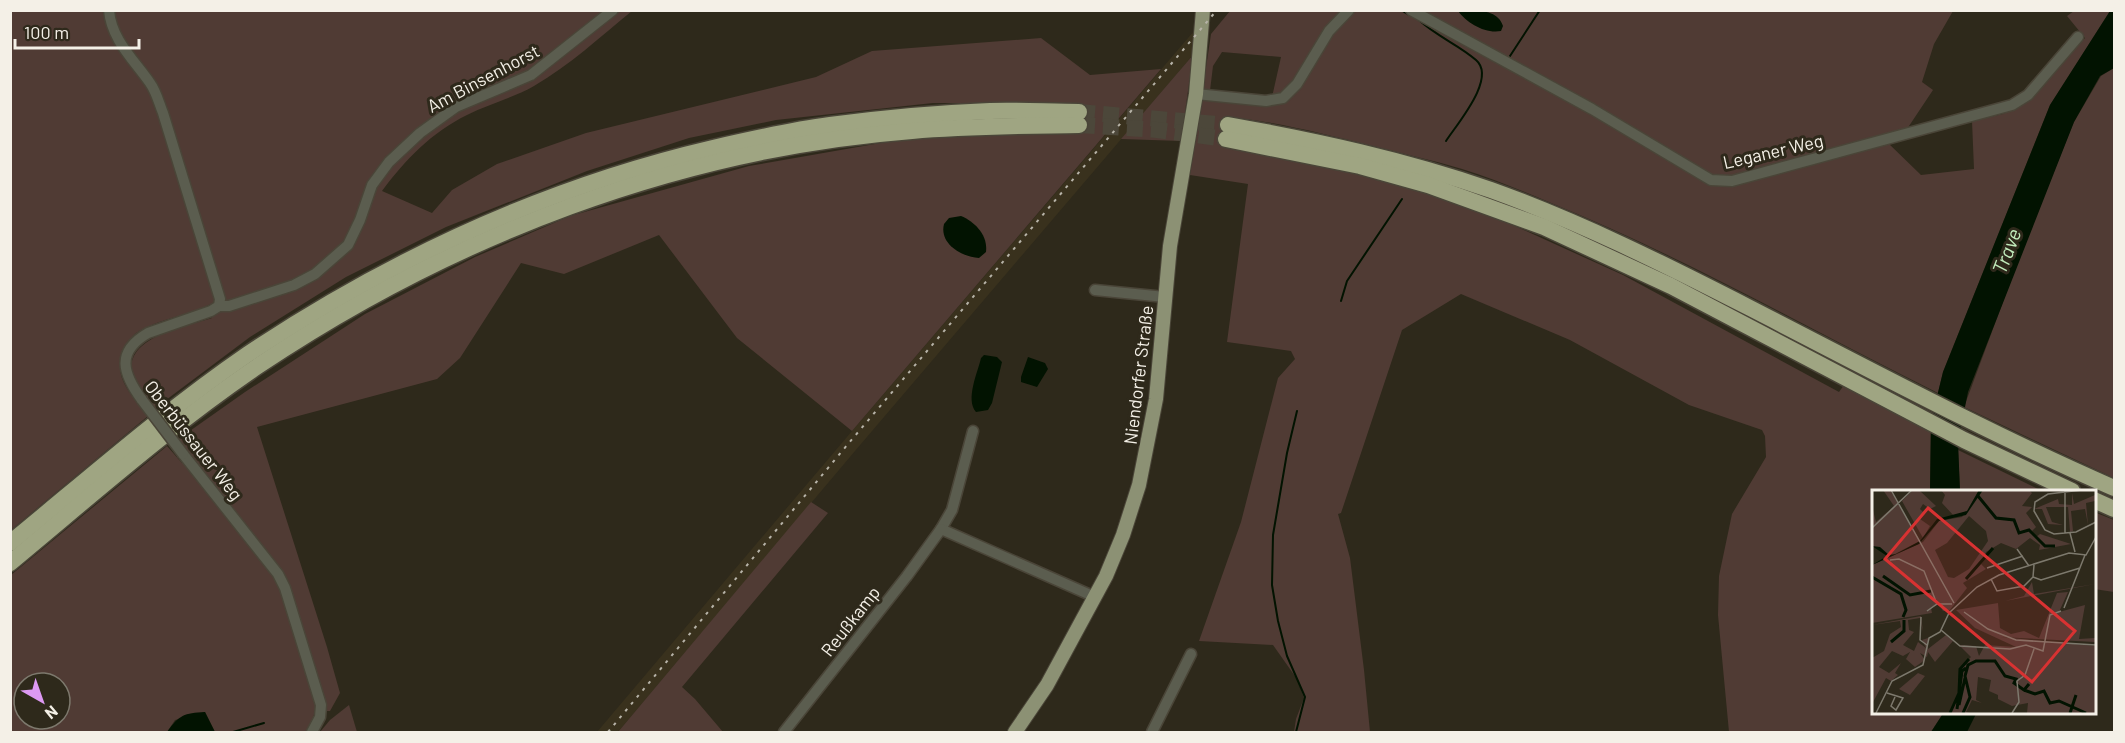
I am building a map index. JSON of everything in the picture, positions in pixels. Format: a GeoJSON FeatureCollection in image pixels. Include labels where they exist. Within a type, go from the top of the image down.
{"type":"FeatureCollection","features":[{"type":"Feature","properties":{"kind":"highway"},"geometry":{"type":"LineString","coordinates":[[10,543],[145,432],[246,356],[363,283],[484,223],[630,170],[756,138],[827,125],[907,116],[992,111],[1079,119],[910,131],[827,141],[758,154],[697,167],[634,185],[490,237],[370,297],[255,368],[156,443],[10,563]]}},
{"type":"Feature","properties":{"kind":"highway"},"geometry":{"type":"LineString","coordinates":[[2070,490],[1964,440],[1836,375],[1671,286],[1544,227],[1428,185],[1227,132],[1364,152],[1492,191],[1601,235],[1964,418],[2115,488]]}},
{"type":"Feature","properties":{"kind":"highway"},"geometry":{"type":"LineString","coordinates":[[2095,500],[2115,509]]}},
{"type":"Feature","properties":{"kind":"main road","name":"Niendorfer Straße"},"geometry":{"type":"LineString","coordinates":[[1015,732],[1047,685],[1095,597],[1123,536],[1139,485],[1156,399],[1170,246],[1196,94],[1203,10]]}},
{"type":"Feature","properties":{"kind":"street"},"geometry":{"type":"LineString","coordinates":[[108,10],[116,36],[152,85],[163,113],[220,298],[219,306]]}},
{"type":"Feature","properties":{"kind":"street","name":"Am Binsenhorst"},"geometry":{"type":"LineString","coordinates":[[219,306],[229,306],[294,285],[315,274],[348,245],[360,220],[372,185],[413,138],[456,107],[531,75],[613,10]]}},
{"type":"Feature","properties":{"kind":"street"},"geometry":{"type":"LineString","coordinates":[[1196,94],[1266,101],[1283,98],[1297,84],[1329,32],[1348,10]]}},
{"type":"Feature","properties":{"kind":"street","name":"Leganer Weg"},"geometry":{"type":"LineString","coordinates":[[1412,10],[1592,109],[1711,180],[1732,181],[2012,105],[2028,95],[2078,37]]}},
{"type":"Feature","properties":{"kind":"street"},"geometry":{"type":"LineString","coordinates":[[1095,290],[1166,297]]}},
{"type":"Feature","properties":{"kind":"street","name":"Oberbüssauer Weg"},"geometry":{"type":"LineString","coordinates":[[219,306],[211,311],[148,333],[133,344],[126,358],[126,374],[130,385],[278,574],[285,588],[321,705],[320,717],[312,732]]}},
{"type":"Feature","properties":{"kind":"street","name":"Reußkamp"},"geometry":{"type":"LineString","coordinates":[[784,732],[907,576],[941,529],[955,501],[973,431]]}},
{"type":"Feature","properties":{"kind":"street"},"geometry":{"type":"LineString","coordinates":[[941,529],[1095,597]]}},
{"type":"Feature","properties":{"kind":"street"},"geometry":{"type":"LineString","coordinates":[[1152,732],[1191,654]]}},
{"type":"Feature","properties":{"kind":"shaded area"},"geometry":{"type":"Polygon","coordinates":[[[10,11],[632,11],[547,78],[526,90],[467,115],[442,130],[400,168],[382,191],[432,213],[452,190],[497,164],[586,133],[816,77],[872,51],[1041,38],[1090,75],[1161,69],[852,431],[737,338],[659,235],[564,274],[521,263],[460,358],[437,379],[257,427],[340,693],[330,711],[326,711],[286,584],[177,440],[245,392],[365,314],[475,257],[570,216],[749,166],[909,138],[994,132],[1079,134],[1081,103],[933,103],[776,120],[689,138],[587,171],[446,227],[346,277],[250,337],[154,409],[135,382],[131,367],[135,355],[143,345],[156,337],[212,318],[211,304],[149,326],[131,338],[121,357],[120,364],[124,383],[148,416],[11,530],[10,11]]]}},
{"type":"Feature","properties":{"kind":"shaded area"},"geometry":{"type":"Polygon","coordinates":[[[1230,11],[1953,11],[1934,44],[1922,82],[1933,90],[1907,129],[1887,142],[1921,175],[1974,169],[1972,121],[2003,114],[2028,100],[2085,38],[2067,16],[2074,11],[2110,11],[2050,105],[1943,372],[1938,393],[1649,246],[1507,185],[1451,166],[1334,137],[1281,125],[1227,117],[1223,147],[1372,174],[1504,221],[1623,275],[1839,392],[1849,378],[1931,421],[1930,490],[1872,490],[1872,713],[1943,713],[1931,732],[1729,732],[1718,615],[1719,576],[1732,514],[1766,457],[1765,436],[1762,430],[1689,405],[1570,340],[1461,294],[1402,330],[1341,513],[1338,514],[1350,558],[1370,732],[1294,732],[1304,698],[1297,679],[1273,645],[1199,641],[1241,522],[1278,378],[1295,359],[1291,351],[1227,342],[1248,184],[1190,175],[1211,34],[1230,11]],[[1222,52],[1213,66],[1209,99],[1270,106],[1281,57],[1222,52]]]}},
{"type":"Feature","properties":{"kind":"shaded area"},"geometry":{"type":"Polygon","coordinates":[[[1194,31],[1193,55],[618,732],[597,732],[852,431],[1194,31]]]}},
{"type":"Feature","properties":{"kind":"shaded area"},"geometry":{"type":"Polygon","coordinates":[[[1193,55],[1181,141],[1121,139],[1193,55]]]}},
{"type":"Feature","properties":{"kind":"shaded area"},"geometry":{"type":"Polygon","coordinates":[[[2114,68],[2114,478],[1964,407],[2026,240],[2074,122],[2101,76],[2114,68]]]}},
{"type":"Feature","properties":{"kind":"shaded area"},"geometry":{"type":"Polygon","coordinates":[[[167,446],[182,463],[185,463],[277,580],[316,698],[311,724],[306,732],[215,732],[205,712],[175,720],[167,732],[11,732],[11,575],[167,446]]]}},
{"type":"Feature","properties":{"kind":"shaded area"},"geometry":{"type":"Polygon","coordinates":[[[1958,450],[2040,490],[1960,490],[1958,450]]]}},
{"type":"Feature","properties":{"kind":"shaded area"},"geometry":{"type":"Polygon","coordinates":[[[811,502],[828,513],[682,687],[723,732],[618,732],[811,502]]]}},
{"type":"Feature","properties":{"kind":"shaded area"},"geometry":{"type":"Polygon","coordinates":[[[2095,512],[2114,520],[2114,592],[2095,589],[2095,512]]]}},
{"type":"Feature","properties":{"kind":"shaded area"},"geometry":{"type":"Polygon","coordinates":[[[349,705],[357,732],[320,732],[330,720],[349,705]]]}},
{"type":"Feature","properties":{"kind":"water"},"geometry":{"type":"Polygon","coordinates":[[[1458,11],[1491,13],[1500,20],[1503,26],[1501,31],[1483,29],[1466,20],[1458,11]]]}},
{"type":"Feature","properties":{"kind":"water","name":"Trave"},"geometry":{"type":"Polygon","coordinates":[[[2110,11],[2114,11],[2114,68],[2100,76],[2074,122],[1968,392],[1958,442],[1960,490],[1930,490],[1931,421],[1943,372],[2050,105],[2110,11]]]}},
{"type":"Feature","properties":{"kind":"water"},"geometry":{"type":"Polygon","coordinates":[[[961,216],[976,226],[983,235],[986,252],[979,258],[959,252],[945,238],[944,224],[949,218],[961,216]]]}},
{"type":"Feature","properties":{"kind":"water"},"geometry":{"type":"Polygon","coordinates":[[[984,355],[997,357],[1002,362],[992,403],[988,410],[976,412],[973,407],[972,393],[981,358],[984,355]]]}},
{"type":"Feature","properties":{"kind":"water"},"geometry":{"type":"Polygon","coordinates":[[[1028,357],[1045,363],[1048,369],[1037,387],[1021,382],[1028,357]]]}},
{"type":"Feature","properties":{"kind":"water"},"geometry":{"type":"Polygon","coordinates":[[[205,712],[215,732],[167,732],[183,716],[205,712]]]}},
{"type":"Feature","properties":{"kind":"water"},"geometry":{"type":"Polygon","coordinates":[[[1943,713],[1976,713],[1967,732],[1931,732],[1943,713]]]}},
{"type":"Feature","properties":{"kind":"waterway"},"geometry":{"type":"LineString","coordinates":[[1401,10],[1409,15]]}},
{"type":"Feature","properties":{"kind":"waterway"},"geometry":{"type":"LineString","coordinates":[[1510,56],[1540,10]]}},
{"type":"Feature","properties":{"kind":"waterway"},"geometry":{"type":"LineString","coordinates":[[1419,20],[1476,60],[1481,68],[1482,78],[1479,89],[1466,113],[1446,141]]}},
{"type":"Feature","properties":{"kind":"waterway"},"geometry":{"type":"LineString","coordinates":[[1341,301],[1347,281],[1402,199]]}},
{"type":"Feature","properties":{"kind":"waterway"},"geometry":{"type":"LineString","coordinates":[[1296,732],[1305,697],[1287,656],[1272,585],[1273,535],[1287,453],[1297,411]]}},
{"type":"Feature","properties":{"kind":"waterway"},"geometry":{"type":"LineString","coordinates":[[233,732],[264,723]]}},
{"type":"Feature","properties":{"kind":"tunnel"},"geometry":{"type":"LineString","coordinates":[[1079,112],[1228,125]]}},
{"type":"Feature","properties":{"kind":"tunnel"},"geometry":{"type":"LineString","coordinates":[[1079,125],[1157,130],[1226,139]]}},
{"type":"Feature","properties":{"kind":"railway"},"geometry":{"type":"LineString","coordinates":[[608,732],[848,444],[1217,10]]}}]}
